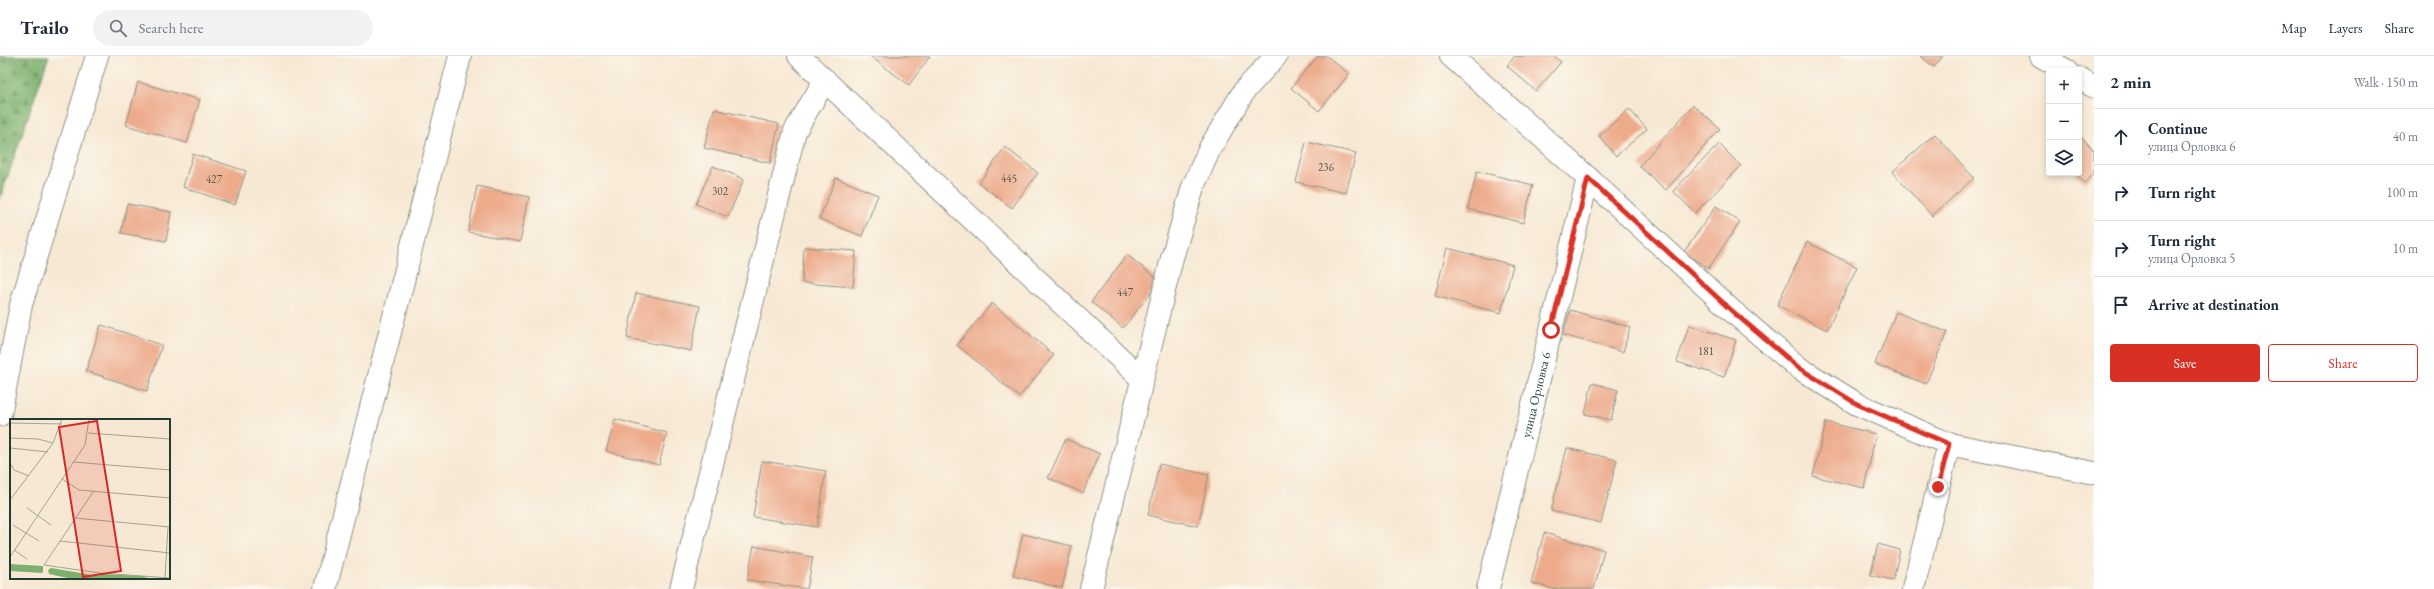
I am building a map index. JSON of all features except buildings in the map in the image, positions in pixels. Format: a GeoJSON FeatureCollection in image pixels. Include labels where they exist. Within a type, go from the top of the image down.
{"type":"FeatureCollection","features":[{"type":"Feature","properties":{"kind":"street"},"geometry":{"type":"LineString","coordinates":[[0,415],[21,305],[97,56]]}},
{"type":"Feature","properties":{"kind":"street"},"geometry":{"type":"LineString","coordinates":[[325,589],[460,56]]}},
{"type":"Feature","properties":{"kind":"street"},"geometry":{"type":"LineString","coordinates":[[799,56],[1142,379]]}},
{"type":"Feature","properties":{"kind":"street"},"geometry":{"type":"LineString","coordinates":[[1091,589],[1172,258],[1194,186],[1210,148],[1244,91],[1276,56]]}},
{"type":"Feature","properties":{"kind":"street"},"geometry":{"type":"LineString","coordinates":[[1451,56],[1588,178],[1732,311],[1799,368],[1857,404],[1949,444],[2094,473]]}},
{"type":"Feature","properties":{"kind":"street"},"geometry":{"type":"LineString","coordinates":[[2041,56],[2062,68]]}},
{"type":"Feature","properties":{"kind":"street"},"geometry":{"type":"LineString","coordinates":[[681,589],[795,131],[825,80]]}},
{"type":"Feature","properties":{"kind":"street"},"geometry":{"type":"LineString","coordinates":[[2082,80],[2094,87]]}},
{"type":"Feature","properties":{"kind":"street","name":"улица Орловка 6"},"geometry":{"type":"LineString","coordinates":[[1488,589],[1588,178]]}},
{"type":"Feature","properties":{"kind":"street"},"geometry":{"type":"LineString","coordinates":[[1913,589],[1949,444]]}},
{"type":"Feature","properties":{"kind":"green space"},"geometry":{"type":"Polygon","coordinates":[[[0,56],[49,56],[0,199],[0,56]]]}},
{"type":"Feature","properties":{"kind":"route"},"geometry":{"type":"LineString","coordinates":[[1551,330],[1588,178],[1732,311],[1799,368],[1857,404],[1949,444],[1938,487]]}}]}
